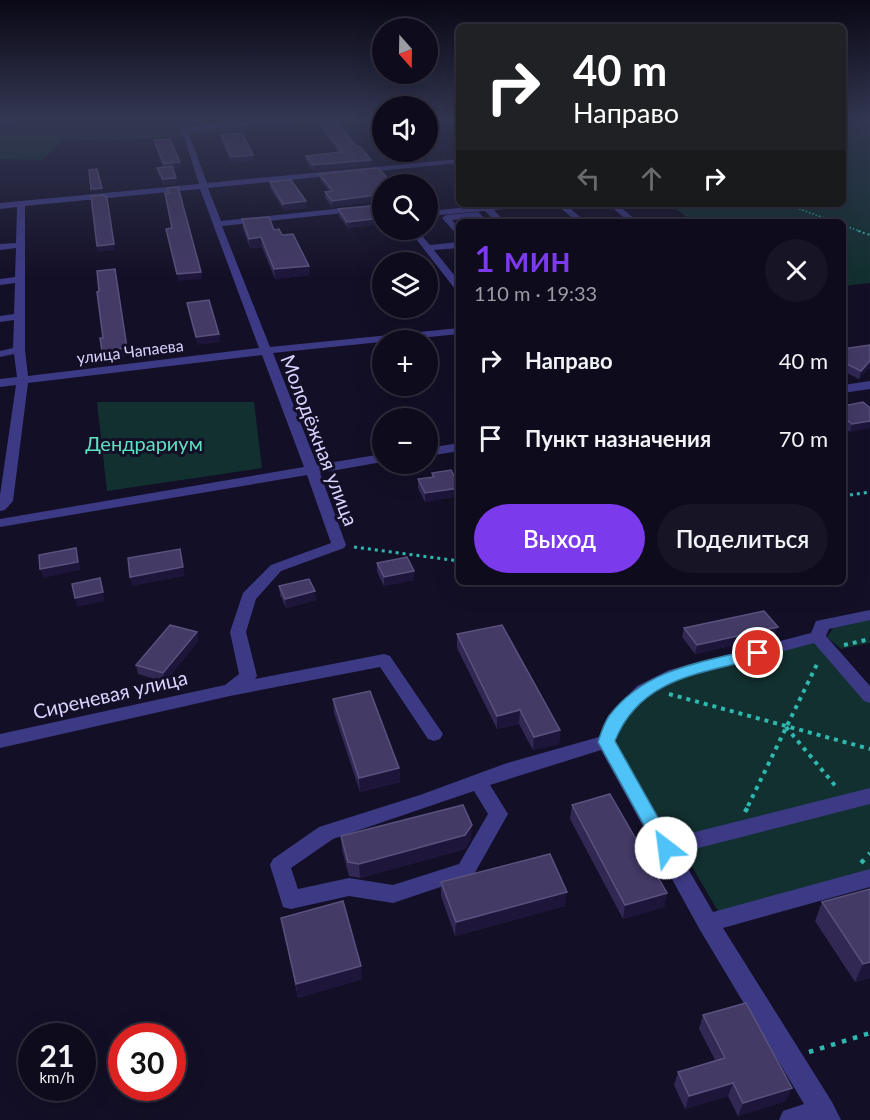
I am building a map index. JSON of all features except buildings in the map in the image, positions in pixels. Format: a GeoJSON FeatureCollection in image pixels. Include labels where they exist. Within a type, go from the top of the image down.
{"type":"FeatureCollection","features":[{"type":"Feature","properties":{"kind":"street","name":"Молодёжная улица"},"geometry":{"type":"LineString","coordinates":[[198,172],[264,351],[313,469],[339,546],[276,568],[249,597],[238,632],[248,676],[230,690]]}},
{"type":"Feature","properties":{"kind":"street"},"geometry":{"type":"LineString","coordinates":[[0,206],[338,172]]}},
{"type":"Feature","properties":{"kind":"street"},"geometry":{"type":"LineString","coordinates":[[0,507],[6,501],[23,380],[19,350],[21,204]]}},
{"type":"Feature","properties":{"kind":"street"},"geometry":{"type":"LineString","coordinates":[[217,224],[372,207]]}},
{"type":"Feature","properties":{"kind":"street"},"geometry":{"type":"LineString","coordinates":[[438,213],[497,207]]}},
{"type":"Feature","properties":{"kind":"street"},"geometry":{"type":"LineString","coordinates":[[564,207],[578,219]]}},
{"type":"Feature","properties":{"kind":"street"},"geometry":{"type":"LineString","coordinates":[[616,207],[630,219]]}},
{"type":"Feature","properties":{"kind":"street"},"geometry":{"type":"LineString","coordinates":[[487,208],[498,219]]}},
{"type":"Feature","properties":{"kind":"street"},"geometry":{"type":"LineString","coordinates":[[456,230],[446,218],[478,215],[482,219]]}},
{"type":"Feature","properties":{"kind":"street"},"geometry":{"type":"LineString","coordinates":[[421,240],[456,282]]}},
{"type":"Feature","properties":{"kind":"street"},"geometry":{"type":"LineString","coordinates":[[427,248],[456,244]]}},
{"type":"Feature","properties":{"kind":"street"},"geometry":{"type":"LineString","coordinates":[[0,247],[21,245]]}},
{"type":"Feature","properties":{"kind":"street"},"geometry":{"type":"LineString","coordinates":[[442,266],[456,265]]}},
{"type":"Feature","properties":{"kind":"street"},"geometry":{"type":"LineString","coordinates":[[0,282],[20,279]]}},
{"type":"Feature","properties":{"kind":"street"},"geometry":{"type":"LineString","coordinates":[[0,319],[20,316]]}},
{"type":"Feature","properties":{"kind":"street","name":"улица Чапаева"},"geometry":{"type":"LineString","coordinates":[[0,383],[264,351],[456,331]]}},
{"type":"Feature","properties":{"kind":"street"},"geometry":{"type":"LineString","coordinates":[[0,354],[19,350]]}},
{"type":"Feature","properties":{"kind":"street"},"geometry":{"type":"LineString","coordinates":[[846,388],[870,384]]}},
{"type":"Feature","properties":{"kind":"street"},"geometry":{"type":"LineString","coordinates":[[438,450],[456,447]]}},
{"type":"Feature","properties":{"kind":"street"},"geometry":{"type":"LineString","coordinates":[[0,523],[372,460]]}},
{"type":"Feature","properties":{"kind":"street"},"geometry":{"type":"LineString","coordinates":[[870,615],[822,625],[824,644],[870,696]]}},
{"type":"Feature","properties":{"kind":"street"},"geometry":{"type":"LineString","coordinates":[[606,742],[615,720],[647,688],[675,675],[824,644]]}},
{"type":"Feature","properties":{"kind":"street","name":"Сиреневая улица"},"geometry":{"type":"LineString","coordinates":[[0,741],[230,690],[384,660],[434,734]]}},
{"type":"Feature","properties":{"kind":"street"},"geometry":{"type":"LineString","coordinates":[[478,781],[498,814],[466,870],[393,894],[349,887],[291,900],[280,865],[326,833],[514,768],[606,742]]}},
{"type":"Feature","properties":{"kind":"street"},"geometry":{"type":"LineString","coordinates":[[606,742],[708,923],[825,1116],[792,1120]]}},
{"type":"Feature","properties":{"kind":"street"},"geometry":{"type":"LineString","coordinates":[[666,848],[870,796]]}},
{"type":"Feature","properties":{"kind":"street"},"geometry":{"type":"LineString","coordinates":[[708,923],[870,878]]}},
{"type":"Feature","properties":{"kind":"path"},"geometry":{"type":"LineString","coordinates":[[794,207],[827,219]]}},
{"type":"Feature","properties":{"kind":"path"},"geometry":{"type":"LineString","coordinates":[[846,226],[870,235]]}},
{"type":"Feature","properties":{"kind":"path"},"geometry":{"type":"LineString","coordinates":[[846,496],[870,492]]}},
{"type":"Feature","properties":{"kind":"path"},"geometry":{"type":"LineString","coordinates":[[339,546],[456,561]]}},
{"type":"Feature","properties":{"kind":"path"},"geometry":{"type":"LineString","coordinates":[[736,830],[824,644],[870,639]]}},
{"type":"Feature","properties":{"kind":"path"},"geometry":{"type":"LineString","coordinates":[[647,688],[870,749]]}},
{"type":"Feature","properties":{"kind":"path"},"geometry":{"type":"LineString","coordinates":[[786,726],[848,802]]}},
{"type":"Feature","properties":{"kind":"path"},"geometry":{"type":"LineString","coordinates":[[791,1057],[870,1033]]}},
{"type":"Feature","properties":{"kind":"green space"},"geometry":{"type":"Polygon","coordinates":[[[846,172],[870,172],[870,283],[846,286],[846,219],[689,219],[674,207],[846,207],[846,172]]]}},
{"type":"Feature","properties":{"kind":"green space","name":"Дендрариум"},"geometry":{"type":"Polygon","coordinates":[[[97,402],[254,402],[262,468],[107,491],[97,402]]]}},
{"type":"Feature","properties":{"kind":"green space"},"geometry":{"type":"Polygon","coordinates":[[[870,619],[870,643],[841,649],[827,637],[834,627],[870,619]]]}},
{"type":"Feature","properties":{"kind":"green space"},"geometry":{"type":"Polygon","coordinates":[[[818,638],[870,698],[870,792],[671,841],[615,745],[626,715],[661,685],[818,638]]]}},
{"type":"Feature","properties":{"kind":"green space"},"geometry":{"type":"Polygon","coordinates":[[[870,803],[870,872],[719,913],[683,851],[870,803]]]}},
{"type":"Feature","properties":{"kind":"route"},"geometry":{"type":"LineString","coordinates":[[666,848],[606,742],[615,720],[643,690],[675,675],[758,653]]}}]}
